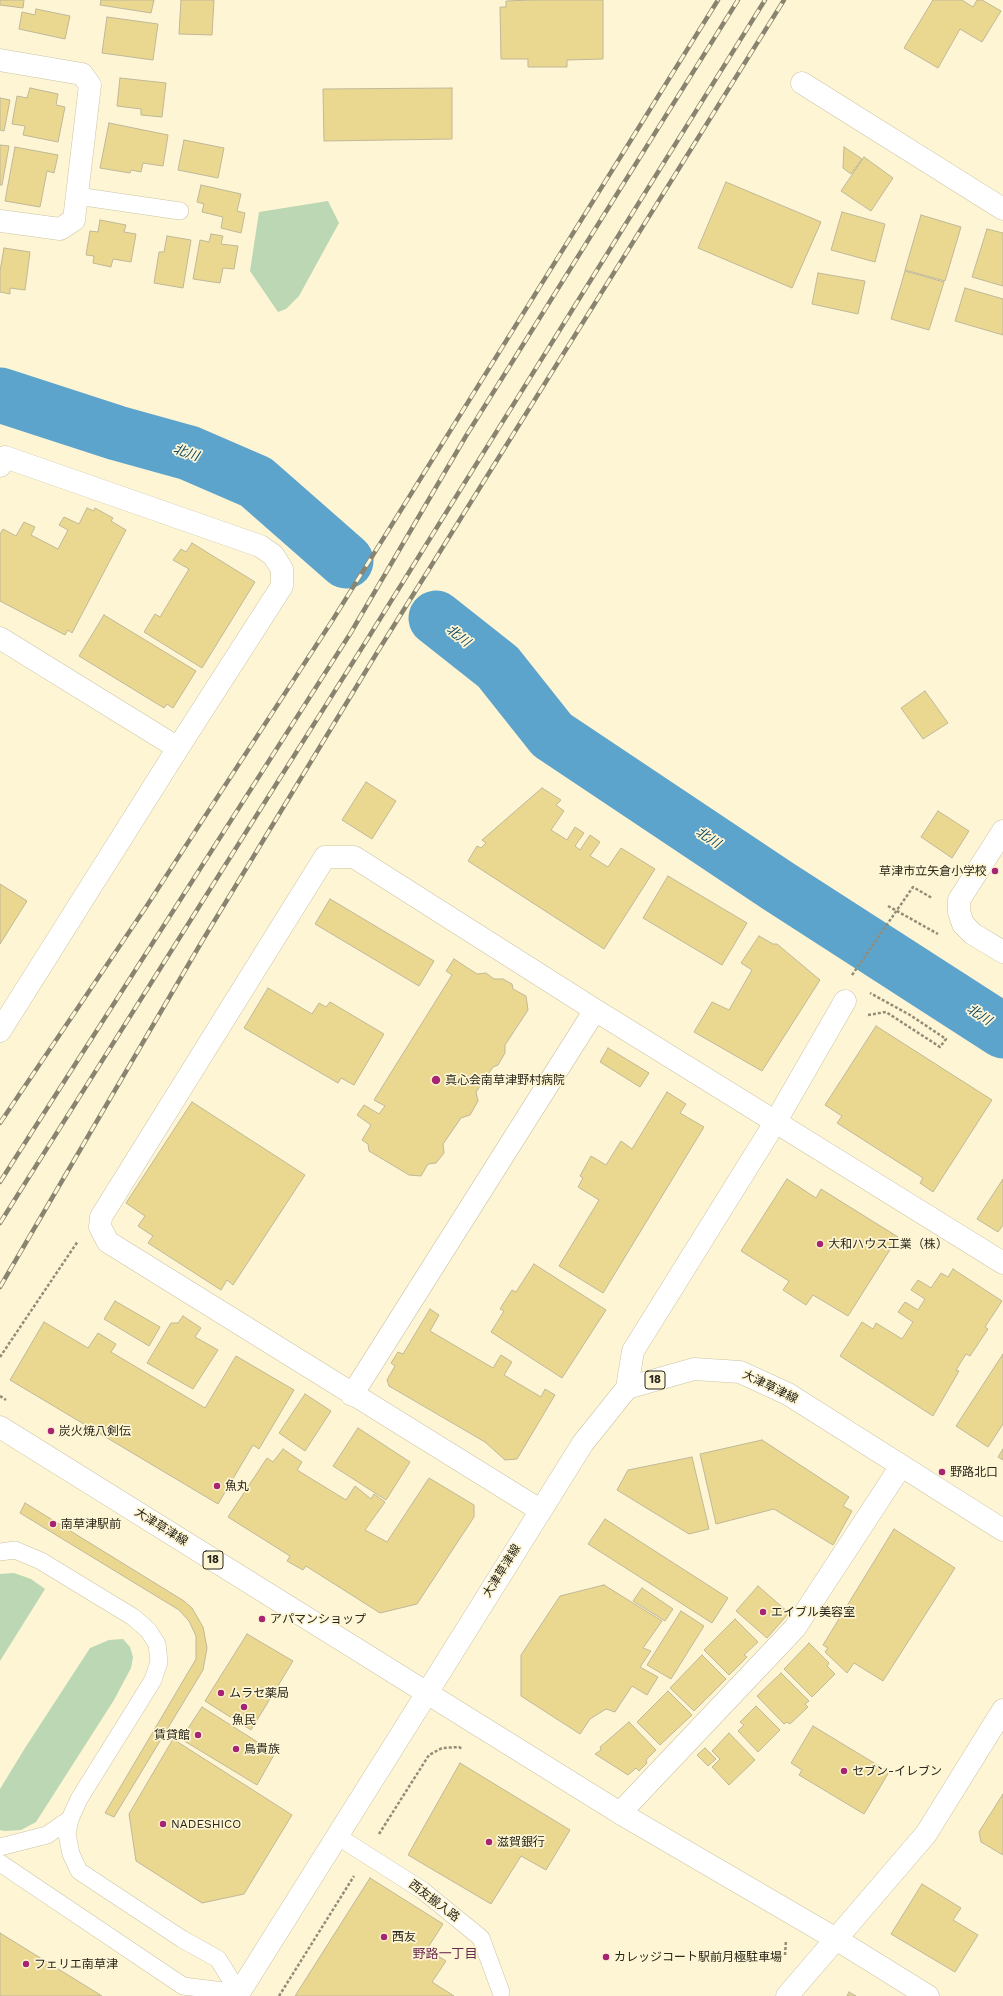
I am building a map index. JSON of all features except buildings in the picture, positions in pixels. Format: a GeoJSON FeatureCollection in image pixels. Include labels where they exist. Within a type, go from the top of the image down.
{"type":"FeatureCollection","features":[{"type":"Feature","properties":{"kind":"street"},"geometry":{"type":"LineString","coordinates":[[0,60],[82,74],[90,86],[74,220],[60,229],[0,221]]}},
{"type":"Feature","properties":{"kind":"street"},"geometry":{"type":"LineString","coordinates":[[802,83],[1003,209]]}},
{"type":"Feature","properties":{"kind":"street"},"geometry":{"type":"LineString","coordinates":[[0,1031],[282,586],[282,569],[273,555],[260,546],[2,459]]}},
{"type":"Feature","properties":{"kind":"street"},"geometry":{"type":"LineString","coordinates":[[0,638],[178,748]]}},
{"type":"Feature","properties":{"kind":"street"},"geometry":{"type":"LineString","coordinates":[[1003,831],[959,900],[959,912],[963,924],[973,934],[1003,952]]}},
{"type":"Feature","properties":{"kind":"street"},"geometry":{"type":"LineString","coordinates":[[540,1510],[352,1395],[108,1242],[100,1227],[102,1217],[325,857],[354,857],[595,1010],[1003,1263]]}},
{"type":"Feature","properties":{"kind":"street"},"geometry":{"type":"LineString","coordinates":[[627,1388],[633,1351],[776,1121],[845,1001]]}},
{"type":"Feature","properties":{"kind":"street"},"geometry":{"type":"LineString","coordinates":[[352,1395],[595,1010]]}},
{"type":"Feature","properties":{"kind":"street","name":"大津草津線"},"geometry":{"type":"LineString","coordinates":[[0,1427],[426,1693],[583,1443],[627,1388],[694,1369],[740,1372],[788,1394],[1003,1530]]}},
{"type":"Feature","properties":{"kind":"street"},"geometry":{"type":"LineString","coordinates":[[620,1813],[795,1628],[901,1466]]}},
{"type":"Feature","properties":{"kind":"street"},"geometry":{"type":"LineString","coordinates":[[238,1994],[426,1693],[620,1813],[836,1939],[928,1996]]}},
{"type":"Feature","properties":{"kind":"street"},"geometry":{"type":"LineString","coordinates":[[787,1996],[926,1834],[1003,1710]]}},
{"type":"Feature","properties":{"kind":"lane"},"geometry":{"type":"LineString","coordinates":[[76,196],[180,211]]}},
{"type":"Feature","properties":{"kind":"lane"},"geometry":{"type":"LineString","coordinates":[[0,1552],[15,1550],[41,1561],[133,1617],[148,1630],[157,1644],[159,1662],[153,1680],[79,1799],[70,1819],[66,1834],[71,1854],[79,1871],[182,1939],[218,1959],[238,1994]]}},
{"type":"Feature","properties":{"kind":"lane"},"geometry":{"type":"LineString","coordinates":[[0,1847],[47,1835],[70,1819]]}},
{"type":"Feature","properties":{"kind":"lane","name":"西友搬入路"},"geometry":{"type":"LineString","coordinates":[[337,1836],[422,1890],[481,1938],[501,1992]]}},
{"type":"Feature","properties":{"kind":"lane"},"geometry":{"type":"LineString","coordinates":[[0,1863],[183,1986],[238,1994]]}},
{"type":"Feature","properties":{"kind":"path"},"geometry":{"type":"LineString","coordinates":[[848,980],[913,887],[945,906],[959,912]]}},
{"type":"Feature","properties":{"kind":"path"},"geometry":{"type":"LineString","coordinates":[[888,906],[896,912],[943,937],[973,934]]}},
{"type":"Feature","properties":{"kind":"path"},"geometry":{"type":"LineString","coordinates":[[845,1001],[868,1015],[886,1012],[940,1047],[946,1039],[910,1015],[864,989]]}},
{"type":"Feature","properties":{"kind":"path"},"geometry":{"type":"LineString","coordinates":[[0,1357],[78,1240],[100,1227]]}},
{"type":"Feature","properties":{"kind":"path"},"geometry":{"type":"LineString","coordinates":[[279,1996],[429,1756],[442,1748],[459,1747],[464,1750]]}},
{"type":"Feature","properties":{"kind":"path"},"geometry":{"type":"LineString","coordinates":[[785,1961],[786,1938]]}},
{"type":"Feature","properties":{"kind":"green space"},"geometry":{"type":"Polygon","coordinates":[[[328,201],[339,223],[299,296],[286,309],[278,312],[250,271],[259,212],[328,201]]]}},
{"type":"Feature","properties":{"kind":"green space"},"geometry":{"type":"Polygon","coordinates":[[[14,1573],[31,1579],[45,1589],[0,1661],[0,1574],[14,1573]]]}},
{"type":"Feature","properties":{"kind":"green space"},"geometry":{"type":"Polygon","coordinates":[[[123,1639],[130,1647],[133,1657],[131,1668],[114,1700],[36,1822],[21,1830],[0,1830],[0,1789],[25,1748],[90,1648],[109,1640],[123,1639]]]}},
{"type":"Feature","properties":{"kind":"waterway","name":"北川"},"geometry":{"type":"LineString","coordinates":[[0,395],[117,433],[189,453],[256,482],[346,561]]}},
{"type":"Feature","properties":{"kind":"waterway","name":"北川"},"geometry":{"type":"LineString","coordinates":[[436,618],[498,667],[552,735],[778,886],[1003,1031]]}},
{"type":"Feature","properties":{"kind":"railway"},"geometry":{"type":"LineString","coordinates":[[0,1123],[146,907],[332,621],[718,0]]}},
{"type":"Feature","properties":{"kind":"railway"},"geometry":{"type":"LineString","coordinates":[[0,1182],[350,634],[466,436],[738,0]]}},
{"type":"Feature","properties":{"kind":"railway"},"geometry":{"type":"LineString","coordinates":[[0,1223],[365,643],[765,0]]}},
{"type":"Feature","properties":{"kind":"railway"},"geometry":{"type":"LineString","coordinates":[[0,1287],[201,943],[378,651],[784,0]]}},
{"type":"Feature","properties":{"kind":"place","name":"草津市立矢倉小学校"},"geometry":{"type":"Point","coordinates":[995,871]}},
{"type":"Feature","properties":{"kind":"place","name":"真心会南草津野村病院"},"geometry":{"type":"Point","coordinates":[436,1080]}},
{"type":"Feature","properties":{"kind":"place","name":"大和ハウス工業（株）"},"geometry":{"type":"Point","coordinates":[820,1244]}},
{"type":"Feature","properties":{"kind":"place","name":"炭火焼八剣伝"},"geometry":{"type":"Point","coordinates":[51,1431]}},
{"type":"Feature","properties":{"kind":"place","name":"野路北口"},"geometry":{"type":"Point","coordinates":[942,1472]}},
{"type":"Feature","properties":{"kind":"place","name":"魚丸"},"geometry":{"type":"Point","coordinates":[217,1486]}},
{"type":"Feature","properties":{"kind":"place","name":"南草津駅前"},"geometry":{"type":"Point","coordinates":[53,1524]}},
{"type":"Feature","properties":{"kind":"place","name":"エイブル美容室"},"geometry":{"type":"Point","coordinates":[763,1612]}},
{"type":"Feature","properties":{"kind":"place","name":"アパマンショップ"},"geometry":{"type":"Point","coordinates":[262,1619]}},
{"type":"Feature","properties":{"kind":"place","name":"ムラセ薬局"},"geometry":{"type":"Point","coordinates":[221,1693]}},
{"type":"Feature","properties":{"kind":"place","name":"魚民"},"geometry":{"type":"Point","coordinates":[244,1707]}},
{"type":"Feature","properties":{"kind":"place","name":"賃貸館"},"geometry":{"type":"Point","coordinates":[198,1735]}},
{"type":"Feature","properties":{"kind":"place","name":"鳥貴族"},"geometry":{"type":"Point","coordinates":[236,1749]}},
{"type":"Feature","properties":{"kind":"place","name":"セブン-イレブン"},"geometry":{"type":"Point","coordinates":[844,1771]}},
{"type":"Feature","properties":{"kind":"place","name":"NADESHICO"},"geometry":{"type":"Point","coordinates":[163,1824]}},
{"type":"Feature","properties":{"kind":"place","name":"滋賀銀行"},"geometry":{"type":"Point","coordinates":[489,1842]}},
{"type":"Feature","properties":{"kind":"place","name":"西友"},"geometry":{"type":"Point","coordinates":[384,1937]}},
{"type":"Feature","properties":{"kind":"place","name":"カレッジコート駅前月極駐車場"},"geometry":{"type":"Point","coordinates":[606,1957]}},
{"type":"Feature","properties":{"kind":"place","name":"フェリエ南草津"},"geometry":{"type":"Point","coordinates":[26,1964]}},
{"type":"Feature","properties":{"kind":"district","name":"野路一丁目"},"geometry":{"type":"Point","coordinates":[445,1954]}}]}
